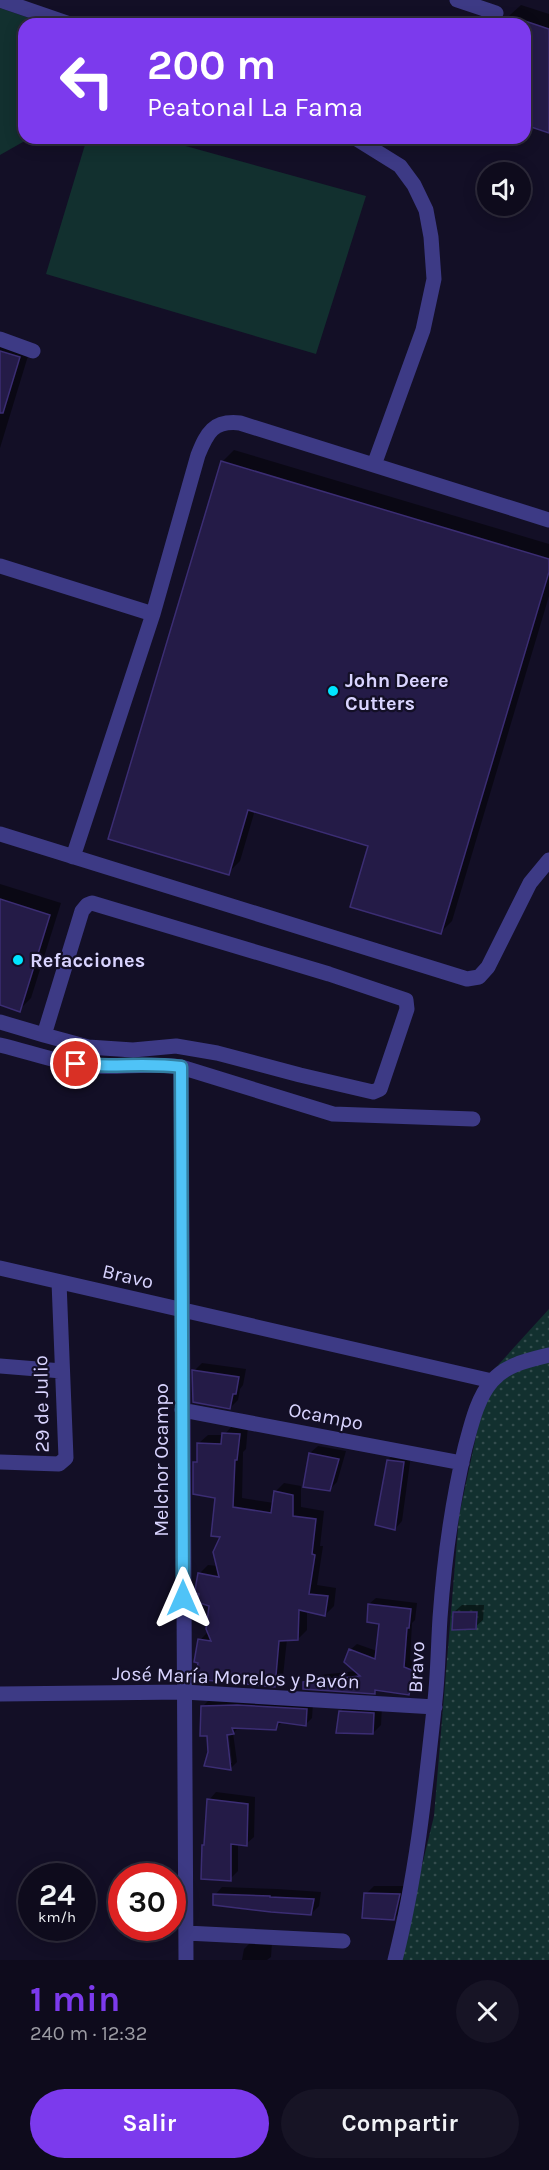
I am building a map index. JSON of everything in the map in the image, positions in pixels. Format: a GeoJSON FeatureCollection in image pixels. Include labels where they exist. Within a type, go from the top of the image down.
{"type":"FeatureCollection","features":[{"type":"Feature","properties":{"kind":"street"},"geometry":{"type":"LineString","coordinates":[[0,0],[52,18]]}},
{"type":"Feature","properties":{"kind":"street"},"geometry":{"type":"LineString","coordinates":[[456,0],[496,13]]}},
{"type":"Feature","properties":{"kind":"street"},"geometry":{"type":"LineString","coordinates":[[365,144],[400,166],[414,185],[426,210],[431,237],[434,279],[423,330],[374,465]]}},
{"type":"Feature","properties":{"kind":"street"},"geometry":{"type":"LineString","coordinates":[[0,339],[33,351]]}},
{"type":"Feature","properties":{"kind":"street"},"geometry":{"type":"LineString","coordinates":[[73,857],[153,614],[198,455],[209,432],[215,427],[226,422],[240,423],[549,520]]}},
{"type":"Feature","properties":{"kind":"street"},"geometry":{"type":"LineString","coordinates":[[0,566],[153,614]]}},
{"type":"Feature","properties":{"kind":"street"},"geometry":{"type":"LineString","coordinates":[[0,834],[467,979],[479,976],[488,967],[530,883],[549,860]]}},
{"type":"Feature","properties":{"kind":"street"},"geometry":{"type":"LineString","coordinates":[[0,1022],[44,1035],[88,1047],[133,1050],[176,1046],[375,1092],[381,1087],[407,1009],[406,1000],[96,904],[87,905],[82,911],[44,1035]]}},
{"type":"Feature","properties":{"kind":"street"},"geometry":{"type":"LineString","coordinates":[[0,1045],[76,1064],[93,1066],[156,1064],[181,1067],[333,1114],[473,1119]]}},
{"type":"Feature","properties":{"kind":"street","name":"Melchor Ocampo"},"geometry":{"type":"LineString","coordinates":[[181,1067],[185,1863]]}},
{"type":"Feature","properties":{"kind":"street","name":"Bravo"},"geometry":{"type":"LineString","coordinates":[[0,1268],[492,1381]]}},
{"type":"Feature","properties":{"kind":"street","name":"29 de Julio"},"geometry":{"type":"LineString","coordinates":[[0,1462],[59,1464],[65,1460],[59,1282]]}},
{"type":"Feature","properties":{"kind":"street","name":"Bravo"},"geometry":{"type":"LineString","coordinates":[[395,1960],[421,1827],[435,1707],[441,1604],[450,1526],[471,1425],[479,1403],[492,1381],[515,1364],[549,1355]]}},
{"type":"Feature","properties":{"kind":"street"},"geometry":{"type":"LineString","coordinates":[[0,1366],[62,1371]]}},
{"type":"Feature","properties":{"kind":"street","name":"Ocampo"},"geometry":{"type":"LineString","coordinates":[[182,1410],[462,1463]]}},
{"type":"Feature","properties":{"kind":"street","name":"José María Morelos y Pavón"},"geometry":{"type":"LineString","coordinates":[[0,1694],[184,1692],[435,1707]]}},
{"type":"Feature","properties":{"kind":"street"},"geometry":{"type":"LineString","coordinates":[[186,1933],[343,1941]]}},
{"type":"Feature","properties":{"kind":"street","name":"Melchor Ocampo"},"geometry":{"type":"LineString","coordinates":[[186,1941],[186,1960]]}},
{"type":"Feature","properties":{"kind":"green space"},"geometry":{"type":"Polygon","coordinates":[[[0,8],[29,18],[18,18],[19,144],[0,155],[0,8]]]}},
{"type":"Feature","properties":{"kind":"green space"},"geometry":{"type":"Polygon","coordinates":[[[85,144],[179,144],[366,196],[316,354],[46,274],[85,144]]]}},
{"type":"Feature","properties":{"kind":"green space"},"geometry":{"type":"Polygon","coordinates":[[[549,1309],[549,1960],[399,1960],[434,1816],[459,1516],[489,1375],[549,1309]]]}},
{"type":"Feature","properties":{"kind":"building"},"geometry":{"type":"Polygon","coordinates":[[[531,23],[549,29],[549,133],[531,127],[531,23]]]}},
{"type":"Feature","properties":{"kind":"building"},"geometry":{"type":"Polygon","coordinates":[[[0,351],[20,357],[3,413],[0,413],[0,351]]]}},
{"type":"Feature","properties":{"kind":"building","name":"John Deere Cutters"},"geometry":{"type":"Polygon","coordinates":[[[221,461],[549,559],[549,572],[441,934],[350,907],[368,846],[248,810],[229,875],[108,839],[221,461]]]}},
{"type":"Feature","properties":{"kind":"building","name":"Refacciones"},"geometry":{"type":"Polygon","coordinates":[[[0,899],[50,915],[20,1012],[0,1005],[0,899]]]}},
{"type":"Feature","properties":{"kind":"building"},"geometry":{"type":"Polygon","coordinates":[[[192,1370],[239,1377],[230,1409],[193,1402],[192,1370]]]}},
{"type":"Feature","properties":{"kind":"building"},"geometry":{"type":"Polygon","coordinates":[[[222,1433],[240,1434],[237,1460],[235,1460],[233,1507],[271,1513],[274,1491],[293,1495],[293,1516],[316,1519],[312,1554],[315,1555],[309,1594],[328,1596],[325,1616],[299,1610],[298,1640],[279,1641],[275,1687],[195,1679],[198,1663],[194,1662],[198,1639],[211,1641],[206,1629],[209,1606],[197,1602],[199,1594],[195,1593],[196,1584],[198,1573],[219,1577],[213,1552],[220,1537],[211,1536],[215,1498],[193,1494],[193,1462],[197,1462],[197,1443],[221,1444],[222,1433]]]}},
{"type":"Feature","properties":{"kind":"building"},"geometry":{"type":"Polygon","coordinates":[[[309,1453],[339,1459],[330,1491],[303,1487],[309,1453]]]}},
{"type":"Feature","properties":{"kind":"building"},"geometry":{"type":"Polygon","coordinates":[[[387,1460],[404,1462],[395,1530],[375,1525],[387,1460]]]}},
{"type":"Feature","properties":{"kind":"building"},"geometry":{"type":"Polygon","coordinates":[[[368,1604],[411,1609],[404,1667],[414,1671],[409,1695],[375,1690],[375,1694],[303,1689],[303,1682],[360,1676],[344,1662],[349,1649],[375,1659],[379,1624],[367,1622],[368,1604]]]}},
{"type":"Feature","properties":{"kind":"building"},"geometry":{"type":"Polygon","coordinates":[[[453,1612],[477,1612],[476,1629],[452,1630],[453,1612]]]}},
{"type":"Feature","properties":{"kind":"building"},"geometry":{"type":"Polygon","coordinates":[[[237,1705],[307,1709],[306,1726],[278,1722],[276,1730],[232,1728],[234,1734],[227,1735],[231,1770],[204,1766],[208,1752],[207,1736],[200,1736],[201,1706],[237,1705]]]}},
{"type":"Feature","properties":{"kind":"building"},"geometry":{"type":"Polygon","coordinates":[[[339,1711],[374,1713],[373,1734],[336,1733],[339,1711]]]}},
{"type":"Feature","properties":{"kind":"building"},"geometry":{"type":"Polygon","coordinates":[[[207,1799],[248,1804],[247,1846],[231,1844],[231,1881],[201,1879],[207,1799]]]}},
{"type":"Feature","properties":{"kind":"building"},"geometry":{"type":"Polygon","coordinates":[[[364,1893],[400,1894],[394,1920],[362,1918],[364,1893]]]}},
{"type":"Feature","properties":{"kind":"building"},"geometry":{"type":"Polygon","coordinates":[[[213,1894],[314,1899],[311,1915],[213,1905],[213,1894]]]}},
{"type":"Feature","properties":{"kind":"place","name":"John Deere Cutters"},"geometry":{"type":"Point","coordinates":[333,691]}},
{"type":"Feature","properties":{"kind":"place","name":"Refacciones"},"geometry":{"type":"Point","coordinates":[18,960]}},
{"type":"Feature","properties":{"kind":"route"},"geometry":{"type":"LineString","coordinates":[[76,1064],[93,1066],[156,1064],[181,1067],[183,1598]]}}]}
